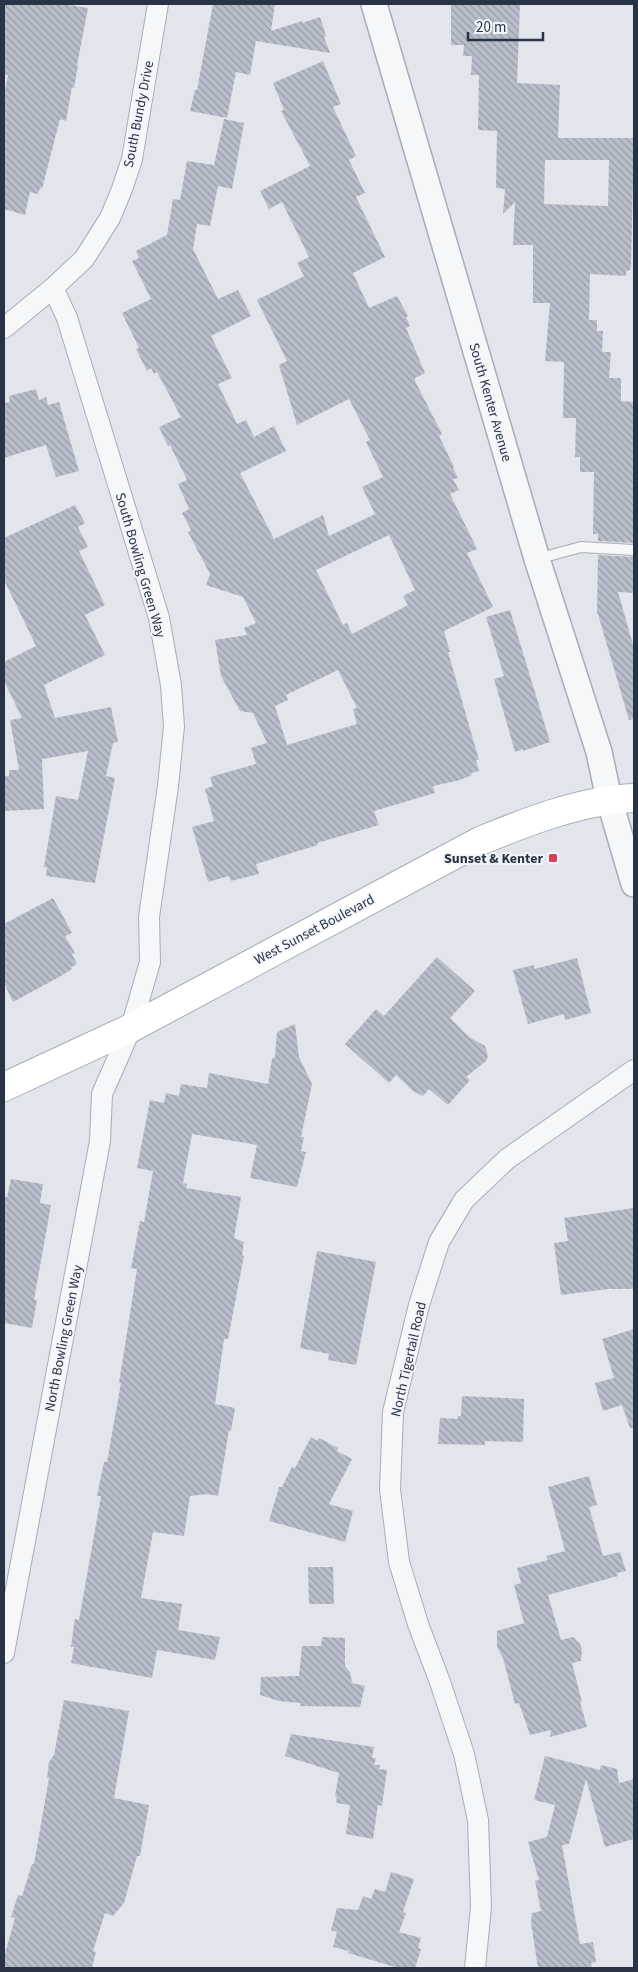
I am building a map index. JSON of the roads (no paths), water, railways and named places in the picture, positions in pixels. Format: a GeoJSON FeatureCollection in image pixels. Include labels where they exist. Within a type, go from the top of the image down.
{"type":"FeatureCollection","features":[{"type":"Feature","properties":{"kind":"main road","name":"West Sunset Boulevard"},"geometry":{"type":"LineString","coordinates":[[4,1087],[131,1028],[480,841],[522,824],[622,799]]}},
{"type":"Feature","properties":{"kind":"street","name":"South Bundy Drive"},"geometry":{"type":"LineString","coordinates":[[4,328],[53,288],[84,259],[110,218],[132,159],[158,4]]}},
{"type":"Feature","properties":{"kind":"street","name":"South Kenter Avenue"},"geometry":{"type":"LineString","coordinates":[[374,4],[538,559],[599,752],[622,799],[634,884]]}},
{"type":"Feature","properties":{"kind":"street","name":"South Bowling Green Way"},"geometry":{"type":"LineString","coordinates":[[53,288],[67,318],[159,618],[171,685],[173,736],[168,786],[149,917],[151,954],[131,1028]]}},
{"type":"Feature","properties":{"kind":"street","name":"North Bowling Green Way"},"geometry":{"type":"LineString","coordinates":[[4,1653],[100,1141],[102,1094],[131,1028]]}},
{"type":"Feature","properties":{"kind":"street","name":"North Tigertail Road"},"geometry":{"type":"LineString","coordinates":[[475,1968],[481,1907],[478,1820],[464,1754],[418,1624],[399,1562],[390,1488],[393,1412],[418,1305],[439,1242],[464,1200],[507,1159],[634,1070]]}},
{"type":"Feature","properties":{"kind":"lane"},"geometry":{"type":"LineString","coordinates":[[538,559],[581,547],[634,550]]}},
{"type":"Feature","properties":{"kind":"place","name":"Sunset & Kenter"},"geometry":{"type":"Point","coordinates":[553,858]}}]}
